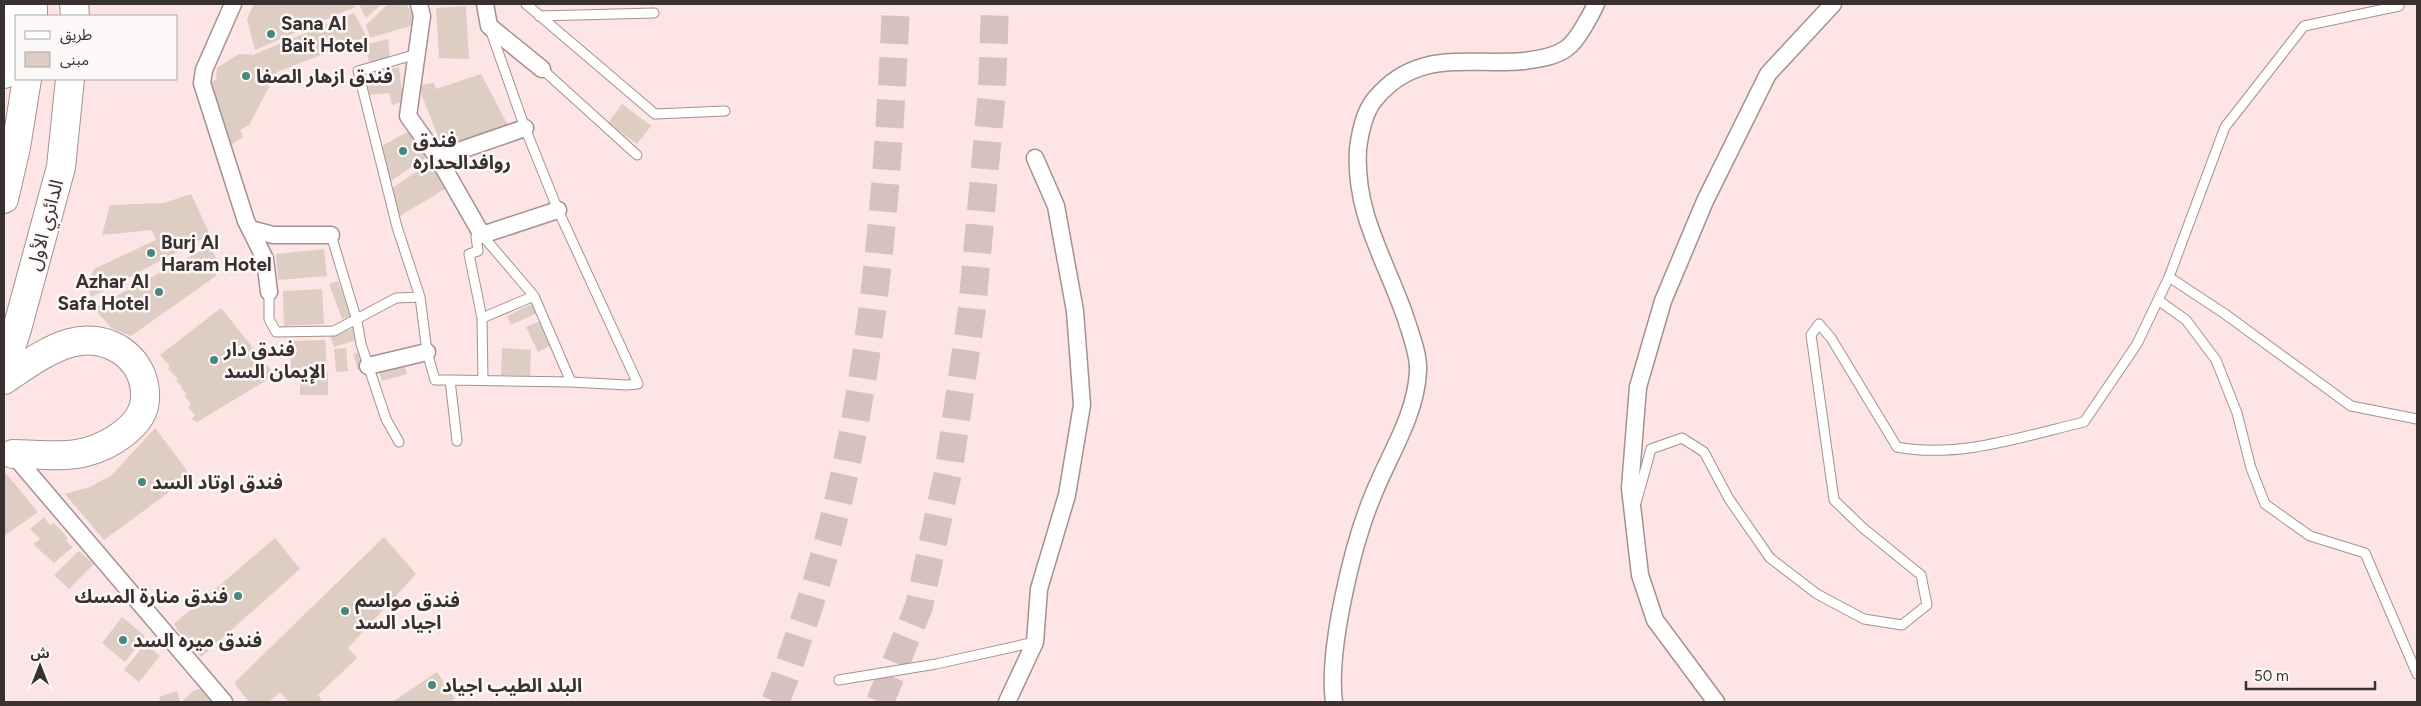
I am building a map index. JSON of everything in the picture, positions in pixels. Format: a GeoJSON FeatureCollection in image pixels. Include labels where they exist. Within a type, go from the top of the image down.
{"type":"FeatureCollection","features":[{"type":"Feature","properties":{"kind":"highway"},"geometry":{"type":"LineString","coordinates":[[4,74],[10,4]]}},
{"type":"Feature","properties":{"kind":"highway"},"geometry":{"type":"LineString","coordinates":[[4,199],[16,147],[27,80]]}},
{"type":"Feature","properties":{"kind":"highway","name":"الدائري الأول"},"geometry":{"type":"LineString","coordinates":[[4,368],[17,329],[61,167],[70,80]]}},
{"type":"Feature","properties":{"kind":"highway"},"geometry":{"type":"LineString","coordinates":[[4,380],[41,355],[71,342],[92,340],[108,342],[127,352],[138,368],[144,383],[145,400],[140,414],[130,428],[105,445],[85,452],[9,450]]}},
{"type":"Feature","properties":{"kind":"street"},"geometry":{"type":"LineString","coordinates":[[233,4],[204,70],[202,83],[250,229],[265,259],[269,292]]}},
{"type":"Feature","properties":{"kind":"street"},"geometry":{"type":"LineString","coordinates":[[420,4],[422,16],[408,116],[438,158],[482,235],[558,210]]}},
{"type":"Feature","properties":{"kind":"street"},"geometry":{"type":"LineString","coordinates":[[485,4],[488,26],[542,69]]}},
{"type":"Feature","properties":{"kind":"street"},"geometry":{"type":"LineString","coordinates":[[1334,702],[1334,660],[1341,616],[1360,533],[1374,493],[1401,435],[1414,401],[1418,369],[1411,336],[1396,290],[1364,214],[1357,174],[1360,132],[1374,100],[1396,79],[1427,64],[1541,59],[1567,48],[1592,15],[1596,4]]}},
{"type":"Feature","properties":{"kind":"street"},"geometry":{"type":"LineString","coordinates":[[1716,702],[1655,620],[1640,575],[1630,488],[1638,387],[1664,301],[1705,200],[1768,74],[1833,4]]}},
{"type":"Feature","properties":{"kind":"street"},"geometry":{"type":"LineString","coordinates":[[438,158],[525,128]]}},
{"type":"Feature","properties":{"kind":"street"},"geometry":{"type":"LineString","coordinates":[[1007,702],[1035,642],[1039,589],[1068,496],[1082,405],[1076,311],[1056,206],[1035,158]]}},
{"type":"Feature","properties":{"kind":"street"},"geometry":{"type":"LineString","coordinates":[[250,229],[273,235],[331,235]]}},
{"type":"Feature","properties":{"kind":"street"},"geometry":{"type":"LineString","coordinates":[[368,366],[427,352]]}},
{"type":"Feature","properties":{"kind":"street"},"geometry":{"type":"LineString","coordinates":[[9,450],[224,702]]}},
{"type":"Feature","properties":{"kind":"lane"},"geometry":{"type":"LineString","coordinates":[[526,4],[655,114],[725,111]]}},
{"type":"Feature","properties":{"kind":"lane"},"geometry":{"type":"LineString","coordinates":[[1633,513],[1651,449],[1682,438],[1704,452],[1729,499],[1770,558],[1817,594],[1864,619],[1902,625],[1927,605],[1921,575],[1862,528],[1834,500],[1811,335],[1819,324],[1831,338],[1897,447],[1921,452],[1974,447],[2084,422],[2137,344],[2169,277],[2224,127],[2304,26],[2399,6]]}},
{"type":"Feature","properties":{"kind":"lane"},"geometry":{"type":"LineString","coordinates":[[539,16],[654,13]]}},
{"type":"Feature","properties":{"kind":"lane"},"geometry":{"type":"LineString","coordinates":[[417,54],[358,71],[397,227],[420,297],[427,352],[435,380],[638,384],[558,210],[525,128],[488,26]]}},
{"type":"Feature","properties":{"kind":"lane"},"geometry":{"type":"LineString","coordinates":[[542,69],[637,155]]}},
{"type":"Feature","properties":{"kind":"lane"},"geometry":{"type":"LineString","coordinates":[[331,235],[357,320],[361,344],[368,366],[386,418],[399,442]]}},
{"type":"Feature","properties":{"kind":"lane"},"geometry":{"type":"LineString","coordinates":[[483,380],[482,318],[468,254],[478,251],[476,237],[482,235],[534,296],[571,382]]}},
{"type":"Feature","properties":{"kind":"lane"},"geometry":{"type":"LineString","coordinates":[[2169,277],[2224,314],[2351,406],[2417,419]]}},
{"type":"Feature","properties":{"kind":"lane"},"geometry":{"type":"LineString","coordinates":[[269,292],[270,319],[276,332],[334,331],[396,298],[420,297]]}},
{"type":"Feature","properties":{"kind":"lane"},"geometry":{"type":"LineString","coordinates":[[482,318],[534,296]]}},
{"type":"Feature","properties":{"kind":"lane"},"geometry":{"type":"LineString","coordinates":[[2158,300],[2186,320],[2216,360],[2237,412],[2251,468],[2265,504],[2310,536],[2365,553],[2417,674]]}},
{"type":"Feature","properties":{"kind":"lane"},"geometry":{"type":"LineString","coordinates":[[450,380],[457,441]]}},
{"type":"Feature","properties":{"kind":"lane"},"geometry":{"type":"LineString","coordinates":[[839,680],[936,664],[1035,642]]}},
{"type":"Feature","properties":{"kind":"building","name":"Sana Al Bait Hotel"},"geometry":{"type":"Polygon","coordinates":[[[254,4],[354,4],[355,7],[255,50],[247,19],[254,4]]]}},
{"type":"Feature","properties":{"kind":"building"},"geometry":{"type":"Polygon","coordinates":[[[359,4],[379,4],[381,5],[366,18],[359,4]]]}},
{"type":"Feature","properties":{"kind":"building"},"geometry":{"type":"Polygon","coordinates":[[[388,4],[406,4],[414,16],[413,25],[370,38],[366,25],[388,4]]]}},
{"type":"Feature","properties":{"kind":"building"},"geometry":{"type":"Polygon","coordinates":[[[466,6],[469,59],[439,58],[436,8],[466,6]]]}},
{"type":"Feature","properties":{"kind":"building","name":"فندق ازهار الصفا"},"geometry":{"type":"Polygon","coordinates":[[[354,13],[367,37],[277,72],[249,125],[240,130],[243,137],[229,146],[210,82],[216,80],[217,68],[239,54],[253,55],[354,13]]]}},
{"type":"Feature","properties":{"kind":"building"},"geometry":{"type":"Polygon","coordinates":[[[388,39],[390,59],[370,64],[364,45],[388,39]]]}},
{"type":"Feature","properties":{"kind":"building"},"geometry":{"type":"Polygon","coordinates":[[[399,67],[403,102],[392,105],[389,93],[369,95],[366,73],[399,67]]]}},
{"type":"Feature","properties":{"kind":"building"},"geometry":{"type":"Polygon","coordinates":[[[481,74],[509,127],[442,147],[418,85],[434,83],[436,89],[481,74]]]}},
{"type":"Feature","properties":{"kind":"building"},"geometry":{"type":"Polygon","coordinates":[[[622,104],[651,126],[637,144],[608,123],[622,104]]]}},
{"type":"Feature","properties":{"kind":"building","name":"فندق روافدالحدارہ"},"geometry":{"type":"Polygon","coordinates":[[[411,130],[426,157],[388,183],[382,146],[411,130]]]}},
{"type":"Feature","properties":{"kind":"building"},"geometry":{"type":"Polygon","coordinates":[[[432,161],[438,168],[436,171],[444,179],[441,182],[445,189],[400,216],[391,189],[432,161]]]}},
{"type":"Feature","properties":{"kind":"building","name":"Burj Al Haram Hotel"},"geometry":{"type":"Polygon","coordinates":[[[191,194],[210,235],[91,297],[88,284],[94,269],[156,240],[152,230],[102,235],[110,205],[164,203],[191,194]]]}},
{"type":"Feature","properties":{"kind":"building","name":"Azhar Al Safa Hotel"},"geometry":{"type":"Polygon","coordinates":[[[210,246],[217,260],[216,276],[131,336],[111,328],[94,308],[210,246]]]}},
{"type":"Feature","properties":{"kind":"building"},"geometry":{"type":"Polygon","coordinates":[[[324,249],[327,276],[278,280],[276,254],[324,249]]]}},
{"type":"Feature","properties":{"kind":"building"},"geometry":{"type":"Polygon","coordinates":[[[338,281],[351,316],[342,319],[329,284],[338,281]]]}},
{"type":"Feature","properties":{"kind":"building"},"geometry":{"type":"Polygon","coordinates":[[[322,289],[324,324],[284,326],[283,291],[322,289]]]}},
{"type":"Feature","properties":{"kind":"building"},"geometry":{"type":"Polygon","coordinates":[[[532,304],[537,313],[511,325],[507,316],[532,304]]]}},
{"type":"Feature","properties":{"kind":"building","name":"فندق دار الإيمان السد"},"geometry":{"type":"Polygon","coordinates":[[[221,308],[275,375],[197,422],[192,419],[195,415],[188,407],[191,404],[185,396],[187,394],[176,381],[178,379],[168,369],[170,366],[160,355],[221,308]]]}},
{"type":"Feature","properties":{"kind":"building"},"geometry":{"type":"Polygon","coordinates":[[[540,321],[552,345],[538,352],[526,327],[540,321]]]}},
{"type":"Feature","properties":{"kind":"building"},"geometry":{"type":"Polygon","coordinates":[[[354,328],[357,340],[334,347],[330,336],[354,328]]]}},
{"type":"Feature","properties":{"kind":"building"},"geometry":{"type":"Polygon","coordinates":[[[325,340],[327,367],[291,369],[290,341],[325,340]]]}},
{"type":"Feature","properties":{"kind":"building"},"geometry":{"type":"Polygon","coordinates":[[[346,348],[348,371],[336,372],[334,349],[346,348]]]}},
{"type":"Feature","properties":{"kind":"building"},"geometry":{"type":"Polygon","coordinates":[[[502,348],[531,350],[530,376],[501,375],[502,348]]]}},
{"type":"Feature","properties":{"kind":"building"},"geometry":{"type":"Polygon","coordinates":[[[360,352],[364,368],[358,370],[353,354],[360,352]]]}},
{"type":"Feature","properties":{"kind":"building"},"geometry":{"type":"Polygon","coordinates":[[[403,360],[407,374],[382,381],[378,368],[403,360]]]}},
{"type":"Feature","properties":{"kind":"building"},"geometry":{"type":"Polygon","coordinates":[[[300,372],[328,372],[328,395],[300,395],[300,372]]]}},
{"type":"Feature","properties":{"kind":"building","name":"فندق اوتاد السد"},"geometry":{"type":"Polygon","coordinates":[[[155,428],[191,476],[104,540],[65,494],[90,487],[112,475],[155,428]]]}},
{"type":"Feature","properties":{"kind":"building"},"geometry":{"type":"Polygon","coordinates":[[[4,471],[38,512],[4,536],[4,471]]]}},
{"type":"Feature","properties":{"kind":"building"},"geometry":{"type":"Polygon","coordinates":[[[44,517],[50,525],[54,523],[68,538],[66,541],[73,547],[54,563],[33,544],[40,539],[30,529],[44,517]]]}},
{"type":"Feature","properties":{"kind":"building","name":"فندق مواسم اجياد السد"},"geometry":{"type":"Polygon","coordinates":[[[384,537],[416,574],[348,648],[357,658],[318,695],[323,702],[289,702],[280,692],[269,702],[249,702],[234,683],[384,537]]]}},
{"type":"Feature","properties":{"kind":"building","name":"فندق منارة المسك"},"geometry":{"type":"Polygon","coordinates":[[[275,538],[300,569],[201,657],[196,648],[183,638],[174,624],[275,538]]]}},
{"type":"Feature","properties":{"kind":"building"},"geometry":{"type":"Polygon","coordinates":[[[79,551],[94,564],[69,589],[54,575],[79,551]]]}},
{"type":"Feature","properties":{"kind":"building","name":"فندق ميره السد"},"geometry":{"type":"Polygon","coordinates":[[[122,617],[145,636],[125,662],[102,643],[122,617]]]}},
{"type":"Feature","properties":{"kind":"building"},"geometry":{"type":"Polygon","coordinates":[[[145,644],[160,656],[139,682],[124,670],[145,644]]]}},
{"type":"Feature","properties":{"kind":"building","name":"البلد الطيب اجياد"},"geometry":{"type":"Polygon","coordinates":[[[437,672],[455,699],[450,702],[392,702],[437,672]]]}},
{"type":"Feature","properties":{"kind":"building"},"geometry":{"type":"Polygon","coordinates":[[[205,687],[211,702],[181,702],[193,691],[205,687]]]}},
{"type":"Feature","properties":{"kind":"building"},"geometry":{"type":"Polygon","coordinates":[[[177,691],[180,702],[161,702],[159,697],[177,691]]]}},
{"type":"Feature","properties":{"kind":"tunnel"},"geometry":{"type":"LineString","coordinates":[[775,702],[803,624],[826,550],[845,473],[859,396],[871,318],[880,239],[887,160],[896,4]]}},
{"type":"Feature","properties":{"kind":"tunnel"},"geometry":{"type":"LineString","coordinates":[[880,702],[919,606],[949,468],[972,309],[992,90],[995,4]]}},
{"type":"Feature","properties":{"kind":"place","name":"Sana Al Bait Hotel"},"geometry":{"type":"Point","coordinates":[271,34]}},
{"type":"Feature","properties":{"kind":"place","name":"فندق ازهار الصفا"},"geometry":{"type":"Point","coordinates":[246,76]}},
{"type":"Feature","properties":{"kind":"place","name":"فندق روافدالحدارہ"},"geometry":{"type":"Point","coordinates":[403,151]}},
{"type":"Feature","properties":{"kind":"place","name":"Burj Al Haram Hotel"},"geometry":{"type":"Point","coordinates":[151,253]}},
{"type":"Feature","properties":{"kind":"place","name":"Azhar Al Safa Hotel"},"geometry":{"type":"Point","coordinates":[159,292]}},
{"type":"Feature","properties":{"kind":"place","name":"فندق دار الإيمان السد"},"geometry":{"type":"Point","coordinates":[214,360]}},
{"type":"Feature","properties":{"kind":"place","name":"فندق اوتاد السد"},"geometry":{"type":"Point","coordinates":[142,482]}},
{"type":"Feature","properties":{"kind":"place","name":"فندق منارة المسك"},"geometry":{"type":"Point","coordinates":[238,596]}},
{"type":"Feature","properties":{"kind":"place","name":"فندق مواسم اجياد السد"},"geometry":{"type":"Point","coordinates":[345,611]}},
{"type":"Feature","properties":{"kind":"place","name":"فندق ميره السد"},"geometry":{"type":"Point","coordinates":[123,640]}},
{"type":"Feature","properties":{"kind":"place","name":"البلد الطيب اجياد"},"geometry":{"type":"Point","coordinates":[432,685]}}]}
